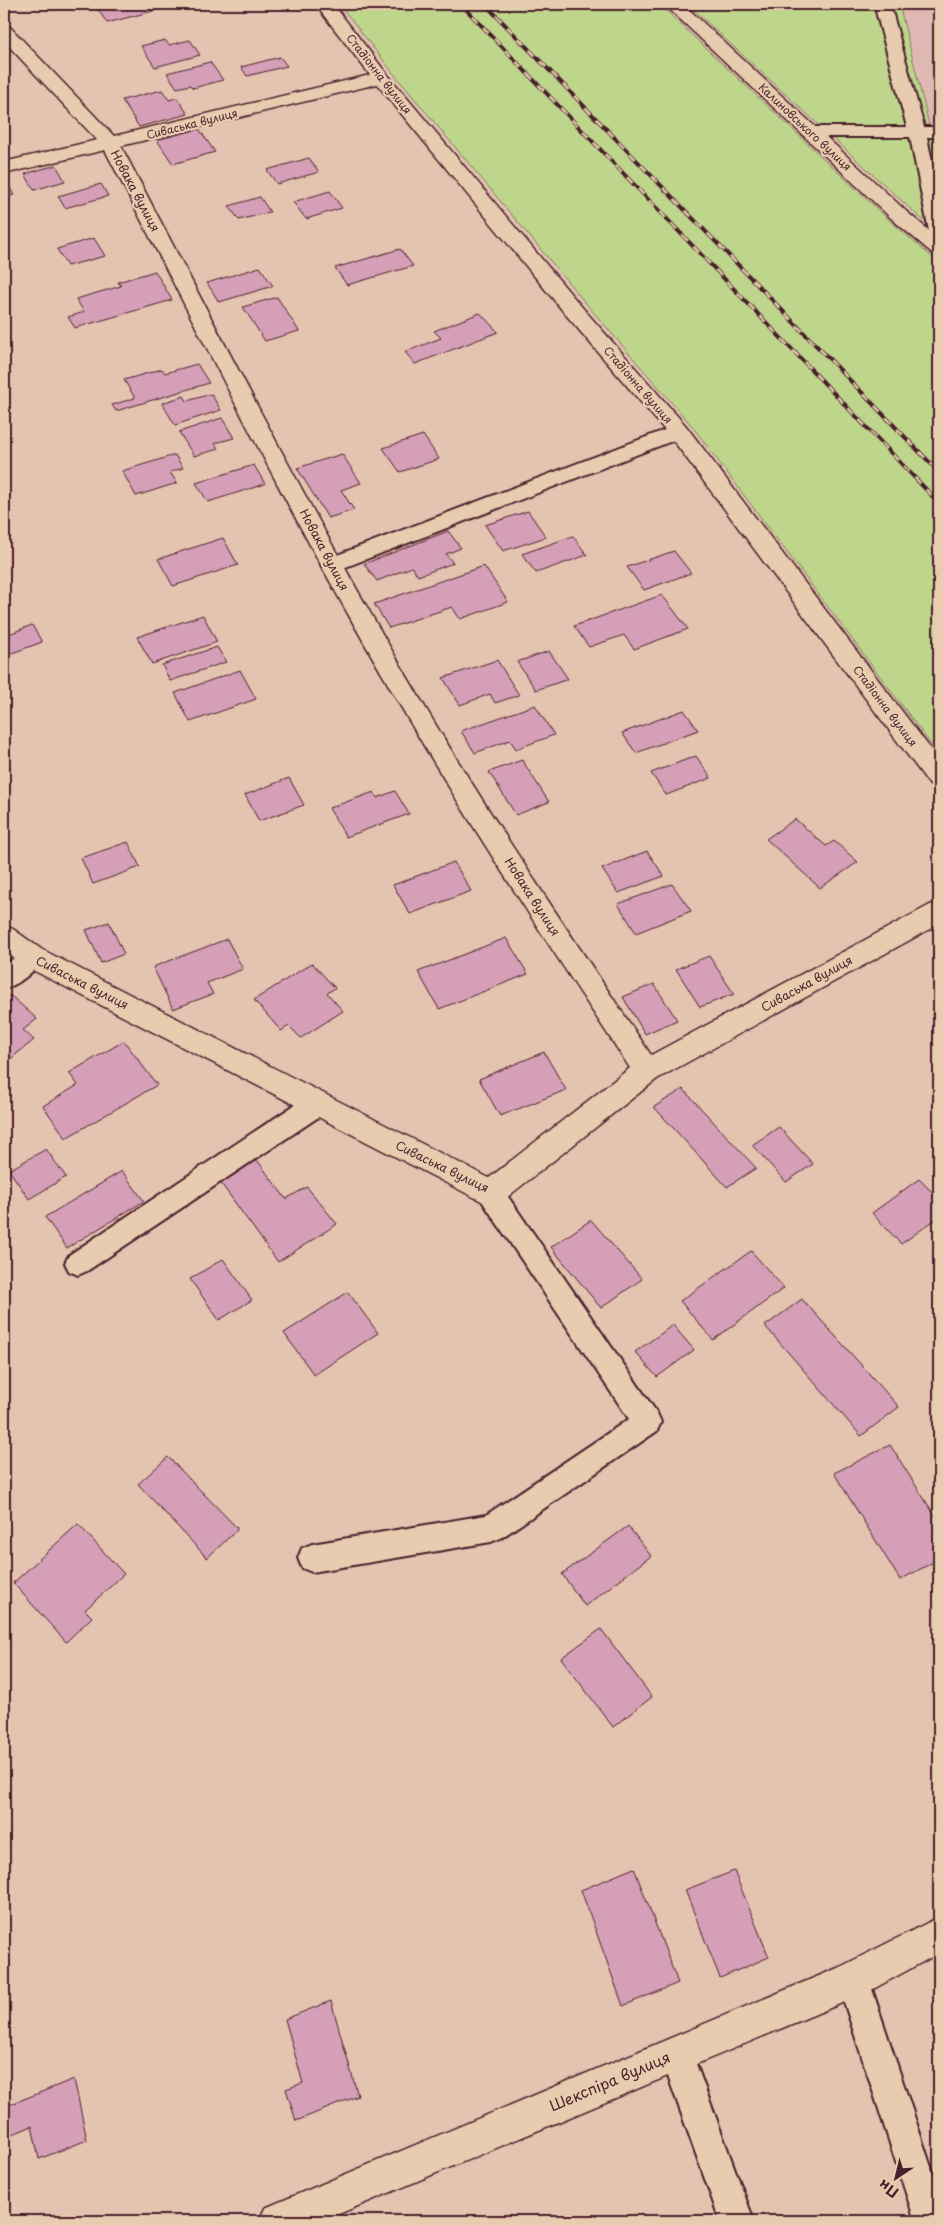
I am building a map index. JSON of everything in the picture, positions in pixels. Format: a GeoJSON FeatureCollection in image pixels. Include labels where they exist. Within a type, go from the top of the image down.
{"type":"FeatureCollection","features":[{"type":"Feature","properties":{"kind":"street","name":"Стадіонна вулиця"},"geometry":{"type":"LineString","coordinates":[[324,4],[381,78],[574,311],[678,431],[939,778]]}},
{"type":"Feature","properties":{"kind":"street","name":"Калиновського вулиця"},"geometry":{"type":"LineString","coordinates":[[673,4],[900,216],[939,249]]}},
{"type":"Feature","properties":{"kind":"street","name":"Новака вулиця"},"geometry":{"type":"LineString","coordinates":[[4,31],[111,144],[331,565],[397,680],[504,856],[647,1071]]}},
{"type":"Feature","properties":{"kind":"street","name":"Сиваська вулиця"},"geometry":{"type":"LineString","coordinates":[[4,168],[111,144],[381,78]]}},
{"type":"Feature","properties":{"kind":"street","name":"Сиваська вулиця"},"geometry":{"type":"LineString","coordinates":[[4,936],[32,957],[491,1193],[647,1071],[939,912]]}},
{"type":"Feature","properties":{"kind":"street","name":"Шекспіра вулиця"},"geometry":{"type":"LineString","coordinates":[[278,2221],[853,1980],[939,1934]]}},
{"type":"Feature","properties":{"kind":"lane"},"geometry":{"type":"LineString","coordinates":[[882,4],[917,132],[939,236]]}},
{"type":"Feature","properties":{"kind":"lane"},"geometry":{"type":"LineString","coordinates":[[810,132],[939,132]]}},
{"type":"Feature","properties":{"kind":"lane"},"geometry":{"type":"LineString","coordinates":[[331,565],[678,431]]}},
{"type":"Feature","properties":{"kind":"lane"},"geometry":{"type":"LineString","coordinates":[[4,979],[32,957]]}},
{"type":"Feature","properties":{"kind":"lane"},"geometry":{"type":"LineString","coordinates":[[78,1263],[317,1104]]}},
{"type":"Feature","properties":{"kind":"lane"},"geometry":{"type":"LineString","coordinates":[[312,1558],[491,1528],[647,1422],[491,1193]]}},
{"type":"Feature","properties":{"kind":"lane"},"geometry":{"type":"LineString","coordinates":[[853,1980],[932,2221]]}},
{"type":"Feature","properties":{"kind":"lane"},"geometry":{"type":"LineString","coordinates":[[676,2054],[737,2221]]}},
{"type":"Feature","properties":{"kind":"shaded area"},"geometry":{"type":"Polygon","coordinates":[[[899,4],[939,4],[939,165],[910,49],[899,4]]]}},
{"type":"Feature","properties":{"kind":"green space"},"geometry":{"type":"Polygon","coordinates":[[[339,4],[659,4],[889,220],[939,263],[939,755],[692,426],[588,306],[394,74],[339,4]]]}},
{"type":"Feature","properties":{"kind":"green space"},"geometry":{"type":"Polygon","coordinates":[[[687,4],[899,4],[939,165],[939,235],[687,4]]]}},
{"type":"Feature","properties":{"kind":"building"},"geometry":{"type":"Polygon","coordinates":[[[106,4],[180,4],[107,23],[97,8],[108,6],[106,4]]]}},
{"type":"Feature","properties":{"kind":"building"},"geometry":{"type":"Polygon","coordinates":[[[165,40],[169,45],[190,40],[200,55],[155,67],[141,46],[165,40]]]}},
{"type":"Feature","properties":{"kind":"building"},"geometry":{"type":"Polygon","coordinates":[[[280,57],[287,66],[247,76],[241,67],[280,57]]]}},
{"type":"Feature","properties":{"kind":"building"},"geometry":{"type":"Polygon","coordinates":[[[210,62],[223,80],[193,88],[190,85],[177,88],[167,73],[210,62]]]}},
{"type":"Feature","properties":{"kind":"building"},"geometry":{"type":"Polygon","coordinates":[[[162,90],[169,100],[177,98],[188,114],[139,127],[122,100],[162,90]]]}},
{"type":"Feature","properties":{"kind":"building"},"geometry":{"type":"Polygon","coordinates":[[[199,129],[215,152],[173,164],[157,140],[199,129]]]}},
{"type":"Feature","properties":{"kind":"building"},"geometry":{"type":"Polygon","coordinates":[[[309,158],[319,172],[277,184],[267,170],[309,158]]]}},
{"type":"Feature","properties":{"kind":"building"},"geometry":{"type":"Polygon","coordinates":[[[56,165],[65,181],[34,190],[25,174],[56,165]]]}},
{"type":"Feature","properties":{"kind":"building"},"geometry":{"type":"Polygon","coordinates":[[[4,179],[14,195],[4,198],[4,179]]]}},
{"type":"Feature","properties":{"kind":"building"},"geometry":{"type":"Polygon","coordinates":[[[101,184],[108,196],[65,208],[58,196],[101,184]]]}},
{"type":"Feature","properties":{"kind":"building"},"geometry":{"type":"Polygon","coordinates":[[[330,191],[342,208],[306,219],[293,202],[330,191]]]}},
{"type":"Feature","properties":{"kind":"building"},"geometry":{"type":"Polygon","coordinates":[[[260,197],[270,212],[239,220],[229,206],[260,197]]]}},
{"type":"Feature","properties":{"kind":"building"},"geometry":{"type":"Polygon","coordinates":[[[94,238],[105,256],[67,266],[57,249],[94,238]]]}},
{"type":"Feature","properties":{"kind":"building"},"geometry":{"type":"Polygon","coordinates":[[[400,249],[413,266],[347,285],[335,268],[400,249]]]}},
{"type":"Feature","properties":{"kind":"building"},"geometry":{"type":"Polygon","coordinates":[[[260,267],[273,286],[219,302],[207,283],[260,267]]]}},
{"type":"Feature","properties":{"kind":"building"},"geometry":{"type":"Polygon","coordinates":[[[155,271],[172,300],[75,328],[68,317],[84,312],[76,299],[121,286],[118,282],[155,271]]]}},
{"type":"Feature","properties":{"kind":"building"},"geometry":{"type":"Polygon","coordinates":[[[277,297],[299,331],[265,341],[243,307],[277,297]]]}},
{"type":"Feature","properties":{"kind":"building"},"geometry":{"type":"Polygon","coordinates":[[[480,313],[498,332],[415,364],[405,352],[441,338],[434,331],[480,313]]]}},
{"type":"Feature","properties":{"kind":"building"},"geometry":{"type":"Polygon","coordinates":[[[197,364],[209,383],[116,411],[112,405],[135,398],[124,380],[162,369],[165,373],[197,364]]]}},
{"type":"Feature","properties":{"kind":"building"},"geometry":{"type":"Polygon","coordinates":[[[211,394],[221,410],[175,425],[162,403],[184,396],[187,401],[211,394]]]}},
{"type":"Feature","properties":{"kind":"building"},"geometry":{"type":"Polygon","coordinates":[[[222,418],[234,438],[215,443],[218,449],[194,456],[179,432],[222,418]]]}},
{"type":"Feature","properties":{"kind":"building"},"geometry":{"type":"Polygon","coordinates":[[[423,435],[439,459],[400,472],[383,448],[423,435]]]}},
{"type":"Feature","properties":{"kind":"building"},"geometry":{"type":"Polygon","coordinates":[[[342,454],[361,483],[341,490],[354,510],[328,518],[297,468],[342,454]]]}},
{"type":"Feature","properties":{"kind":"building"},"geometry":{"type":"Polygon","coordinates":[[[175,455],[183,468],[170,472],[177,483],[136,496],[122,471],[175,455]]]}},
{"type":"Feature","properties":{"kind":"building"},"geometry":{"type":"Polygon","coordinates":[[[254,465],[265,484],[208,502],[196,483],[254,465]]]}},
{"type":"Feature","properties":{"kind":"building"},"geometry":{"type":"Polygon","coordinates":[[[528,511],[546,537],[503,551],[485,525],[528,511]]]}},
{"type":"Feature","properties":{"kind":"building"},"geometry":{"type":"Polygon","coordinates":[[[448,531],[461,548],[446,554],[453,563],[418,576],[412,567],[377,581],[364,564],[448,531]]]}},
{"type":"Feature","properties":{"kind":"building"},"geometry":{"type":"Polygon","coordinates":[[[573,536],[587,555],[536,573],[522,554],[573,536]]]}},
{"type":"Feature","properties":{"kind":"building"},"geometry":{"type":"Polygon","coordinates":[[[223,538],[238,565],[173,586],[158,559],[223,538]]]}},
{"type":"Feature","properties":{"kind":"building"},"geometry":{"type":"Polygon","coordinates":[[[674,551],[691,573],[644,590],[627,567],[674,551]]]}},
{"type":"Feature","properties":{"kind":"building"},"geometry":{"type":"Polygon","coordinates":[[[484,566],[508,602],[460,619],[452,607],[389,628],[374,604],[484,566]]]}},
{"type":"Feature","properties":{"kind":"building"},"geometry":{"type":"Polygon","coordinates":[[[662,595],[688,629],[634,649],[624,635],[589,647],[574,626],[662,595]]]}},
{"type":"Feature","properties":{"kind":"building"},"geometry":{"type":"Polygon","coordinates":[[[203,615],[217,642],[152,664],[137,637],[203,615]]]}},
{"type":"Feature","properties":{"kind":"building"},"geometry":{"type":"Polygon","coordinates":[[[32,625],[42,642],[4,656],[4,636],[32,625]]]}},
{"type":"Feature","properties":{"kind":"building"},"geometry":{"type":"Polygon","coordinates":[[[217,647],[226,662],[170,681],[162,665],[217,647]]]}},
{"type":"Feature","properties":{"kind":"building"},"geometry":{"type":"Polygon","coordinates":[[[549,651],[568,679],[536,690],[517,662],[549,651]]]}},
{"type":"Feature","properties":{"kind":"building"},"geometry":{"type":"Polygon","coordinates":[[[497,660],[519,695],[495,703],[490,694],[460,705],[443,678],[497,660]]]}},
{"type":"Feature","properties":{"kind":"building"},"geometry":{"type":"Polygon","coordinates":[[[240,670],[256,699],[190,722],[175,693],[240,670]]]}},
{"type":"Feature","properties":{"kind":"building"},"geometry":{"type":"Polygon","coordinates":[[[535,705],[554,735],[516,749],[510,740],[475,753],[461,731],[535,705]]]}},
{"type":"Feature","properties":{"kind":"building"},"geometry":{"type":"Polygon","coordinates":[[[684,710],[698,730],[636,753],[622,733],[684,710]]]}},
{"type":"Feature","properties":{"kind":"building"},"geometry":{"type":"Polygon","coordinates":[[[696,756],[711,778],[666,795],[651,773],[696,756]]]}},
{"type":"Feature","properties":{"kind":"building"},"geometry":{"type":"Polygon","coordinates":[[[522,760],[549,802],[516,815],[489,772],[522,760]]]}},
{"type":"Feature","properties":{"kind":"building"},"geometry":{"type":"Polygon","coordinates":[[[289,778],[304,805],[259,821],[245,795],[289,778]]]}},
{"type":"Feature","properties":{"kind":"building"},"geometry":{"type":"Polygon","coordinates":[[[395,791],[409,814],[346,837],[329,808],[374,792],[377,798],[395,791]]]}},
{"type":"Feature","properties":{"kind":"building"},"geometry":{"type":"Polygon","coordinates":[[[795,819],[826,846],[834,841],[858,862],[820,888],[766,839],[795,819]]]}},
{"type":"Feature","properties":{"kind":"building"},"geometry":{"type":"Polygon","coordinates":[[[128,842],[140,867],[93,884],[81,858],[128,842]]]}},
{"type":"Feature","properties":{"kind":"building"},"geometry":{"type":"Polygon","coordinates":[[[4,849],[11,866],[4,869],[4,849]]]}},
{"type":"Feature","properties":{"kind":"building"},"geometry":{"type":"Polygon","coordinates":[[[647,851],[664,876],[618,893],[602,869],[647,851]]]}},
{"type":"Feature","properties":{"kind":"building"},"geometry":{"type":"Polygon","coordinates":[[[454,862],[471,891],[410,914],[393,885],[454,862]]]}},
{"type":"Feature","properties":{"kind":"building"},"geometry":{"type":"Polygon","coordinates":[[[672,884],[691,911],[636,933],[618,904],[672,884]]]}},
{"type":"Feature","properties":{"kind":"building"},"geometry":{"type":"Polygon","coordinates":[[[109,922],[124,954],[101,963],[86,930],[109,922]]]}},
{"type":"Feature","properties":{"kind":"building"},"geometry":{"type":"Polygon","coordinates":[[[506,938],[528,974],[439,1009],[418,972],[506,938]]]}},
{"type":"Feature","properties":{"kind":"building"},"geometry":{"type":"Polygon","coordinates":[[[227,939],[243,969],[207,983],[213,994],[173,1009],[153,967],[227,939]]]}},
{"type":"Feature","properties":{"kind":"building"},"geometry":{"type":"Polygon","coordinates":[[[709,956],[734,994],[700,1007],[676,969],[709,956]]]}},
{"type":"Feature","properties":{"kind":"building"},"geometry":{"type":"Polygon","coordinates":[[[312,963],[335,988],[327,993],[343,1011],[301,1038],[289,1026],[281,1031],[254,1000],[312,963]]]}},
{"type":"Feature","properties":{"kind":"building"},"geometry":{"type":"Polygon","coordinates":[[[654,984],[677,1020],[645,1034],[623,997],[654,984]]]}},
{"type":"Feature","properties":{"kind":"building"},"geometry":{"type":"Polygon","coordinates":[[[10,995],[37,1019],[23,1030],[34,1040],[4,1064],[4,999],[10,995]]]}},
{"type":"Feature","properties":{"kind":"building"},"geometry":{"type":"Polygon","coordinates":[[[124,1041],[157,1085],[66,1138],[43,1106],[78,1085],[69,1073],[124,1041]]]}},
{"type":"Feature","properties":{"kind":"building"},"geometry":{"type":"Polygon","coordinates":[[[544,1052],[566,1090],[500,1116],[479,1079],[544,1052]]]}},
{"type":"Feature","properties":{"kind":"building"},"geometry":{"type":"Polygon","coordinates":[[[683,1089],[756,1168],[727,1187],[654,1107],[683,1089]]]}},
{"type":"Feature","properties":{"kind":"building"},"geometry":{"type":"Polygon","coordinates":[[[779,1127],[813,1164],[786,1182],[752,1145],[779,1127]]]}},
{"type":"Feature","properties":{"kind":"building"},"geometry":{"type":"Polygon","coordinates":[[[46,1149],[66,1177],[29,1199],[9,1170],[46,1149]]]}},
{"type":"Feature","properties":{"kind":"building"},"geometry":{"type":"Polygon","coordinates":[[[257,1160],[286,1199],[307,1187],[337,1224],[278,1262],[220,1182],[257,1160]]]}},
{"type":"Feature","properties":{"kind":"building"},"geometry":{"type":"Polygon","coordinates":[[[122,1171],[144,1201],[67,1248],[45,1217],[122,1171]]]}},
{"type":"Feature","properties":{"kind":"building"},"geometry":{"type":"Polygon","coordinates":[[[919,1179],[939,1199],[939,1217],[901,1244],[872,1213],[919,1179]]]}},
{"type":"Feature","properties":{"kind":"building"},"geometry":{"type":"Polygon","coordinates":[[[591,1220],[642,1279],[601,1308],[551,1247],[591,1220]]]}},
{"type":"Feature","properties":{"kind":"building"},"geometry":{"type":"Polygon","coordinates":[[[751,1251],[784,1288],[713,1340],[680,1301],[751,1251]]]}},
{"type":"Feature","properties":{"kind":"building"},"geometry":{"type":"Polygon","coordinates":[[[223,1259],[252,1300],[219,1320],[190,1279],[223,1259]]]}},
{"type":"Feature","properties":{"kind":"building"},"geometry":{"type":"Polygon","coordinates":[[[348,1292],[378,1333],[314,1375],[284,1333],[348,1292]]]}},
{"type":"Feature","properties":{"kind":"building"},"geometry":{"type":"Polygon","coordinates":[[[802,1299],[899,1407],[861,1436],[765,1326],[802,1299]]]}},
{"type":"Feature","properties":{"kind":"building"},"geometry":{"type":"Polygon","coordinates":[[[673,1325],[694,1350],[657,1377],[635,1352],[673,1325]]]}},
{"type":"Feature","properties":{"kind":"building"},"geometry":{"type":"Polygon","coordinates":[[[890,1445],[939,1522],[939,1559],[900,1580],[834,1473],[890,1445]]]}},
{"type":"Feature","properties":{"kind":"building"},"geometry":{"type":"Polygon","coordinates":[[[168,1457],[238,1529],[207,1558],[138,1484],[168,1457]]]}},
{"type":"Feature","properties":{"kind":"building"},"geometry":{"type":"Polygon","coordinates":[[[78,1524],[124,1574],[85,1610],[92,1617],[66,1642],[13,1583],[78,1524]]]}},
{"type":"Feature","properties":{"kind":"building"},"geometry":{"type":"Polygon","coordinates":[[[628,1526],[651,1556],[585,1606],[562,1574],[628,1526]]]}},
{"type":"Feature","properties":{"kind":"building"},"geometry":{"type":"Polygon","coordinates":[[[601,1629],[652,1697],[613,1727],[561,1658],[601,1629]]]}},
{"type":"Feature","properties":{"kind":"building"},"geometry":{"type":"Polygon","coordinates":[[[634,1868],[678,1983],[623,2006],[581,1890],[634,1868]]]}},
{"type":"Feature","properties":{"kind":"building"},"geometry":{"type":"Polygon","coordinates":[[[734,1871],[769,1957],[720,1978],[685,1890],[734,1871]]]}},
{"type":"Feature","properties":{"kind":"building"},"geometry":{"type":"Polygon","coordinates":[[[331,2001],[358,2096],[296,2121],[286,2089],[303,2083],[285,2019],[331,2001]]]}},
{"type":"Feature","properties":{"kind":"building"},"geometry":{"type":"Polygon","coordinates":[[[74,2079],[87,2140],[39,2159],[32,2126],[6,2137],[4,2107],[74,2079]]]}},
{"type":"Feature","properties":{"kind":"railway"},"geometry":{"type":"LineString","coordinates":[[461,4],[939,503]]}},
{"type":"Feature","properties":{"kind":"railway"},"geometry":{"type":"LineString","coordinates":[[485,4],[939,472]]}}]}
